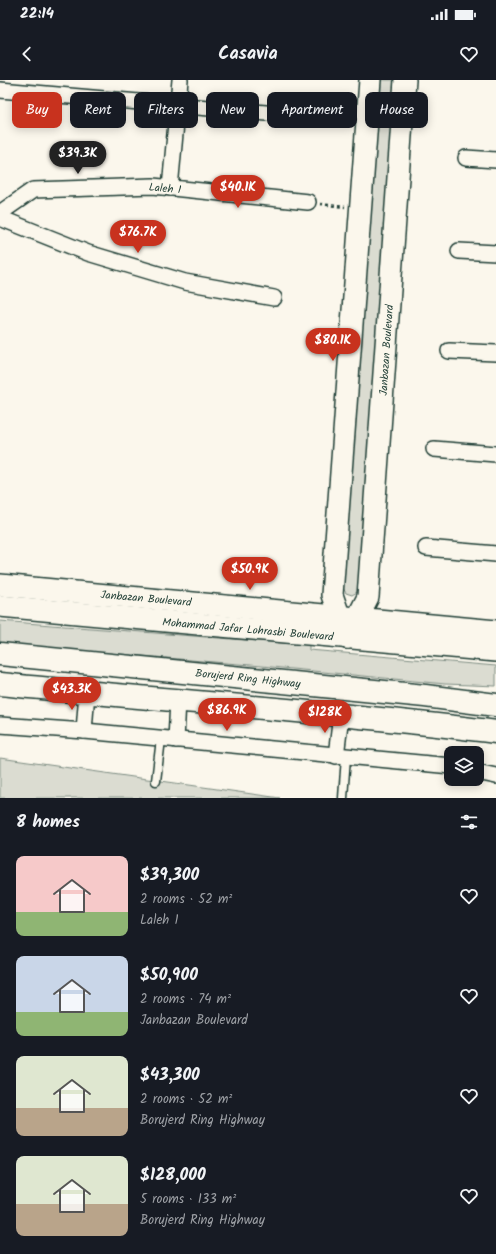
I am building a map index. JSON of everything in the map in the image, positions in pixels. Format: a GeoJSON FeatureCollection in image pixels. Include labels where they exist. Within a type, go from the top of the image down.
{"type":"FeatureCollection","features":[{"type":"Feature","properties":{"kind":"highway","name":"Borujerd Ring Highway"},"geometry":{"type":"LineString","coordinates":[[0,654],[489,702]]}},
{"type":"Feature","properties":{"kind":"highway"},"geometry":{"type":"LineString","coordinates":[[0,684],[342,714],[496,732]]}},
{"type":"Feature","properties":{"kind":"main road"},"geometry":{"type":"LineString","coordinates":[[348,638],[349,616],[332,595],[370,80]]}},
{"type":"Feature","properties":{"kind":"main road","name":"Janbazan Boulevard"},"geometry":{"type":"LineString","coordinates":[[349,616],[368,597],[405,80]]}},
{"type":"Feature","properties":{"kind":"main road","name":"Janbazan Boulevard"},"geometry":{"type":"LineString","coordinates":[[0,585],[349,616],[496,631]]}},
{"type":"Feature","properties":{"kind":"main road","name":"Mohammad Jafar Lohrasbi Boulevard"},"geometry":{"type":"LineString","coordinates":[[0,606],[496,651]]}},
{"type":"Feature","properties":{"kind":"street"},"geometry":{"type":"LineString","coordinates":[[179,92],[180,80]]}},
{"type":"Feature","properties":{"kind":"street"},"geometry":{"type":"LineString","coordinates":[[0,90],[134,101]]}},
{"type":"Feature","properties":{"kind":"street"},"geometry":{"type":"LineString","coordinates":[[198,107],[267,113]]}},
{"type":"Feature","properties":{"kind":"street"},"geometry":{"type":"LineString","coordinates":[[170,188],[176,128]]}},
{"type":"Feature","properties":{"kind":"street"},"geometry":{"type":"LineString","coordinates":[[466,158],[496,160]]}},
{"type":"Feature","properties":{"kind":"street","name":"Laleh 1"},"geometry":{"type":"LineString","coordinates":[[0,213],[33,190],[153,186],[308,202]]}},
{"type":"Feature","properties":{"kind":"street"},"geometry":{"type":"LineString","coordinates":[[0,218],[88,254],[185,282],[274,298]]}},
{"type":"Feature","properties":{"kind":"street"},"geometry":{"type":"LineString","coordinates":[[459,251],[496,253]]}},
{"type":"Feature","properties":{"kind":"street"},"geometry":{"type":"LineString","coordinates":[[449,351],[496,353]]}},
{"type":"Feature","properties":{"kind":"street"},"geometry":{"type":"LineString","coordinates":[[434,449],[496,454]]}},
{"type":"Feature","properties":{"kind":"street"},"geometry":{"type":"LineString","coordinates":[[426,548],[496,554]]}},
{"type":"Feature","properties":{"kind":"street"},"geometry":{"type":"LineString","coordinates":[[84,731],[87,692]]}},
{"type":"Feature","properties":{"kind":"street"},"geometry":{"type":"LineString","coordinates":[[176,740],[178,700]]}},
{"type":"Feature","properties":{"kind":"street"},"geometry":{"type":"LineString","coordinates":[[341,757],[342,714]]}},
{"type":"Feature","properties":{"kind":"street"},"geometry":{"type":"LineString","coordinates":[[0,725],[84,731],[341,757],[444,765]]}},
{"type":"Feature","properties":{"kind":"street"},"geometry":{"type":"LineString","coordinates":[[484,773],[496,776]]}},
{"type":"Feature","properties":{"kind":"lane"},"geometry":{"type":"LineString","coordinates":[[156,780],[161,739]]}},
{"type":"Feature","properties":{"kind":"lane"},"geometry":{"type":"LineString","coordinates":[[341,757],[343,798]]}},
{"type":"Feature","properties":{"kind":"path"},"geometry":{"type":"LineString","coordinates":[[308,202],[361,209]]}},
{"type":"Feature","properties":{"kind":"shaded area"},"geometry":{"type":"Polygon","coordinates":[[[378,80],[397,80],[396,92],[377,92],[378,80]]]}},
{"type":"Feature","properties":{"kind":"shaded area"},"geometry":{"type":"Polygon","coordinates":[[[375,128],[393,128],[359,591],[352,595],[346,593],[343,588],[375,128]]]}},
{"type":"Feature","properties":{"kind":"shaded area"},"geometry":{"type":"Polygon","coordinates":[[[0,621],[309,645],[309,650],[496,666],[496,686],[445,684],[262,666],[0,644],[0,621]]]}},
{"type":"Feature","properties":{"kind":"shaded area"},"geometry":{"type":"Polygon","coordinates":[[[0,758],[280,798],[0,798],[0,758]]]}}]}
